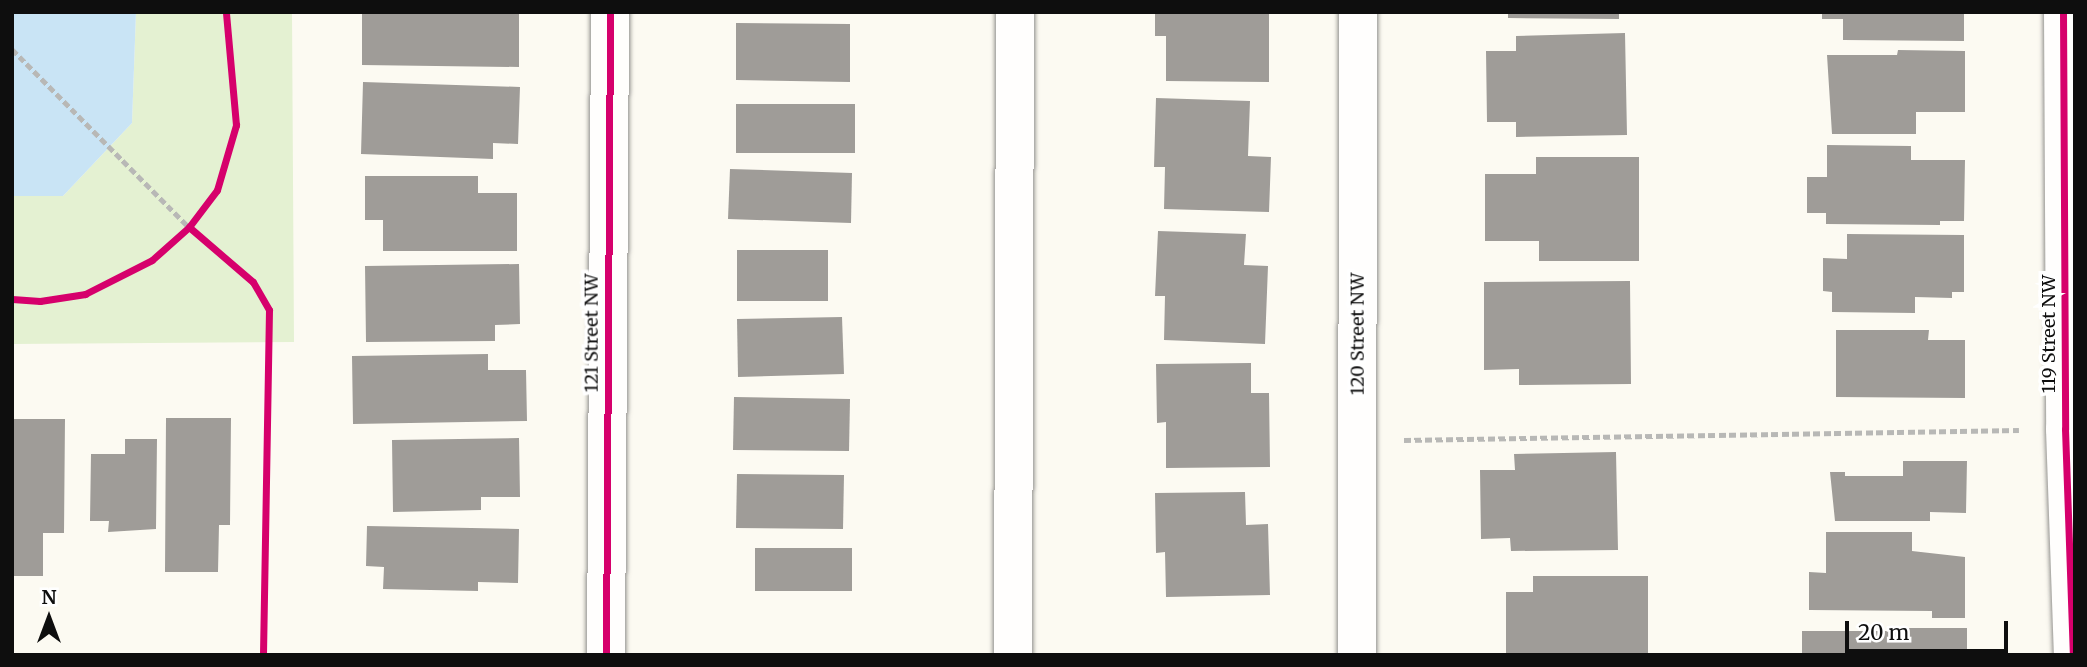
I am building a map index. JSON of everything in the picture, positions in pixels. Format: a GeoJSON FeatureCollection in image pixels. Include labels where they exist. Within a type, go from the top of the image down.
{"type":"FeatureCollection","features":[{"type":"Feature","properties":{"kind":"street","name":"121 Street NW"},"geometry":{"type":"LineString","coordinates":[[606,655],[610,12]]}},
{"type":"Feature","properties":{"kind":"street"},"geometry":{"type":"LineString","coordinates":[[1013,655],[1015,12]]}},
{"type":"Feature","properties":{"kind":"street","name":"120 Street NW"},"geometry":{"type":"LineString","coordinates":[[1357,655],[1358,12]]}},
{"type":"Feature","properties":{"kind":"street","name":"119 Street NW"},"geometry":{"type":"LineString","coordinates":[[2063,12],[2073,655]]}},
{"type":"Feature","properties":{"kind":"path"},"geometry":{"type":"LineString","coordinates":[[12,49],[198,235]]}},
{"type":"Feature","properties":{"kind":"path"},"geometry":{"type":"LineString","coordinates":[[180,235],[196,218]]}},
{"type":"Feature","properties":{"kind":"path"},"geometry":{"type":"LineString","coordinates":[[1358,441],[2068,447]]}},
{"type":"Feature","properties":{"kind":"green space"},"geometry":{"type":"Polygon","coordinates":[[[136,12],[292,12],[294,342],[12,344],[12,196],[63,196],[132,123],[136,12]]]}},
{"type":"Feature","properties":{"kind":"water"},"geometry":{"type":"Polygon","coordinates":[[[12,12],[136,12],[132,123],[63,196],[12,196],[12,12]]]}},
{"type":"Feature","properties":{"kind":"building"},"geometry":{"type":"Polygon","coordinates":[[[362,12],[519,12],[519,67],[362,65],[362,12]]]}},
{"type":"Feature","properties":{"kind":"building"},"geometry":{"type":"Polygon","coordinates":[[[1155,12],[1269,12],[1269,82],[1166,81],[1166,36],[1155,36],[1155,12]]]}},
{"type":"Feature","properties":{"kind":"building"},"geometry":{"type":"Polygon","coordinates":[[[1508,12],[1619,12],[1619,19],[1508,18],[1508,12]]]}},
{"type":"Feature","properties":{"kind":"building"},"geometry":{"type":"Polygon","coordinates":[[[1822,12],[1964,12],[1964,41],[1843,40],[1843,19],[1822,19],[1822,12]]]}},
{"type":"Feature","properties":{"kind":"building"},"geometry":{"type":"Polygon","coordinates":[[[736,23],[850,24],[850,82],[736,80],[736,23]]]}},
{"type":"Feature","properties":{"kind":"building"},"geometry":{"type":"Polygon","coordinates":[[[1625,33],[1627,135],[1516,137],[1516,122],[1487,122],[1486,51],[1516,51],[1516,36],[1625,33]]]}},
{"type":"Feature","properties":{"kind":"building"},"geometry":{"type":"Polygon","coordinates":[[[1898,50],[1965,51],[1965,112],[1916,112],[1916,134],[1832,134],[1827,55],[1897,55],[1898,50]]]}},
{"type":"Feature","properties":{"kind":"building"},"geometry":{"type":"Polygon","coordinates":[[[363,82],[520,87],[518,144],[493,143],[493,159],[361,154],[363,82]]]}},
{"type":"Feature","properties":{"kind":"building"},"geometry":{"type":"Polygon","coordinates":[[[1156,98],[1250,101],[1248,156],[1271,157],[1269,212],[1164,209],[1165,167],[1154,167],[1156,98]]]}},
{"type":"Feature","properties":{"kind":"building"},"geometry":{"type":"Polygon","coordinates":[[[736,104],[855,104],[855,153],[736,153],[736,104]]]}},
{"type":"Feature","properties":{"kind":"building"},"geometry":{"type":"Polygon","coordinates":[[[1827,145],[1911,146],[1911,160],[1965,160],[1964,221],[1940,221],[1940,225],[1826,224],[1826,213],[1807,213],[1807,177],[1827,177],[1827,145]]]}},
{"type":"Feature","properties":{"kind":"building"},"geometry":{"type":"Polygon","coordinates":[[[1536,157],[1639,157],[1639,261],[1539,261],[1539,241],[1485,241],[1485,174],[1536,174],[1536,157]]]}},
{"type":"Feature","properties":{"kind":"building"},"geometry":{"type":"Polygon","coordinates":[[[730,169],[852,173],[851,223],[728,219],[730,169]]]}},
{"type":"Feature","properties":{"kind":"building"},"geometry":{"type":"Polygon","coordinates":[[[365,176],[478,176],[478,193],[517,193],[517,251],[383,251],[383,220],[365,220],[365,176]]]}},
{"type":"Feature","properties":{"kind":"building"},"geometry":{"type":"Polygon","coordinates":[[[1158,231],[1246,234],[1244,265],[1268,266],[1265,344],[1164,340],[1165,296],[1155,296],[1158,231]]]}},
{"type":"Feature","properties":{"kind":"building"},"geometry":{"type":"Polygon","coordinates":[[[1847,234],[1964,235],[1964,292],[1952,292],[1952,298],[1915,297],[1915,313],[1832,312],[1832,292],[1823,291],[1823,258],[1847,259],[1847,234]]]}},
{"type":"Feature","properties":{"kind":"building"},"geometry":{"type":"Polygon","coordinates":[[[737,250],[828,250],[828,301],[737,301],[737,250]]]}},
{"type":"Feature","properties":{"kind":"building"},"geometry":{"type":"Polygon","coordinates":[[[519,264],[520,324],[495,325],[495,341],[366,342],[365,266],[519,264]]]}},
{"type":"Feature","properties":{"kind":"building"},"geometry":{"type":"Polygon","coordinates":[[[1630,281],[1631,384],[1519,385],[1519,369],[1484,370],[1484,282],[1630,281]]]}},
{"type":"Feature","properties":{"kind":"building"},"geometry":{"type":"Polygon","coordinates":[[[842,317],[844,374],[738,377],[737,319],[842,317]]]}},
{"type":"Feature","properties":{"kind":"building"},"geometry":{"type":"Polygon","coordinates":[[[1836,330],[1929,330],[1928,340],[1965,340],[1965,398],[1836,397],[1836,330]]]}},
{"type":"Feature","properties":{"kind":"building"},"geometry":{"type":"Polygon","coordinates":[[[488,354],[488,370],[526,370],[527,421],[353,424],[352,356],[488,354]]]}},
{"type":"Feature","properties":{"kind":"building"},"geometry":{"type":"Polygon","coordinates":[[[1251,363],[1251,393],[1269,393],[1270,467],[1166,468],[1166,422],[1157,423],[1156,364],[1251,363]]]}},
{"type":"Feature","properties":{"kind":"building"},"geometry":{"type":"Polygon","coordinates":[[[734,397],[850,399],[849,451],[733,450],[734,397]]]}},
{"type":"Feature","properties":{"kind":"building"},"geometry":{"type":"Polygon","coordinates":[[[166,418],[231,418],[230,525],[219,525],[218,572],[165,572],[166,418]]]}},
{"type":"Feature","properties":{"kind":"building"},"geometry":{"type":"Polygon","coordinates":[[[12,419],[65,419],[64,533],[43,533],[43,576],[12,576],[12,419]]]}},
{"type":"Feature","properties":{"kind":"building"},"geometry":{"type":"Polygon","coordinates":[[[519,438],[520,497],[481,497],[481,510],[393,512],[392,440],[519,438]]]}},
{"type":"Feature","properties":{"kind":"building"},"geometry":{"type":"Polygon","coordinates":[[[125,439],[157,439],[156,529],[108,532],[109,521],[90,521],[91,454],[125,454],[125,439]]]}},
{"type":"Feature","properties":{"kind":"building"},"geometry":{"type":"Polygon","coordinates":[[[1616,452],[1618,550],[1511,551],[1510,538],[1481,539],[1480,470],[1515,470],[1514,454],[1616,452]]]}},
{"type":"Feature","properties":{"kind":"building"},"geometry":{"type":"Polygon","coordinates":[[[1903,461],[1967,461],[1966,513],[1930,512],[1930,521],[1835,521],[1830,472],[1845,472],[1845,476],[1903,476],[1903,461]]]}},
{"type":"Feature","properties":{"kind":"building"},"geometry":{"type":"Polygon","coordinates":[[[737,474],[844,475],[843,529],[736,528],[737,474]]]}},
{"type":"Feature","properties":{"kind":"building"},"geometry":{"type":"Polygon","coordinates":[[[1245,492],[1246,525],[1268,524],[1270,595],[1166,597],[1165,552],[1156,553],[1155,493],[1245,492]]]}},
{"type":"Feature","properties":{"kind":"building"},"geometry":{"type":"Polygon","coordinates":[[[367,526],[519,529],[518,583],[478,582],[478,591],[383,589],[384,567],[366,566],[367,526]]]}},
{"type":"Feature","properties":{"kind":"building"},"geometry":{"type":"Polygon","coordinates":[[[1826,532],[1912,532],[1912,551],[1965,557],[1965,618],[1932,618],[1932,611],[1809,610],[1809,572],[1826,573],[1826,532]]]}},
{"type":"Feature","properties":{"kind":"building"},"geometry":{"type":"Polygon","coordinates":[[[755,548],[852,548],[852,591],[755,591],[755,548]]]}},
{"type":"Feature","properties":{"kind":"building"},"geometry":{"type":"Polygon","coordinates":[[[1533,576],[1648,576],[1648,655],[1506,655],[1506,592],[1533,592],[1533,576]]]}},
{"type":"Feature","properties":{"kind":"building"},"geometry":{"type":"Polygon","coordinates":[[[1906,628],[1967,628],[1967,655],[1802,655],[1802,631],[1906,631],[1906,628]]]}},
{"type":"Feature","properties":{"kind":"cycle path"},"geometry":{"type":"LineString","coordinates":[[12,299],[40,301],[85,294],[152,260],[189,227],[217,190],[236,125],[226,12]]}},
{"type":"Feature","properties":{"kind":"cycle path"},"geometry":{"type":"LineString","coordinates":[[606,655],[610,12]]}},
{"type":"Feature","properties":{"kind":"cycle path"},"geometry":{"type":"LineString","coordinates":[[2063,12],[2065,429],[2073,655]]}},
{"type":"Feature","properties":{"kind":"cycle path"},"geometry":{"type":"LineString","coordinates":[[189,227],[253,282],[269,310],[263,655]]}}]}
